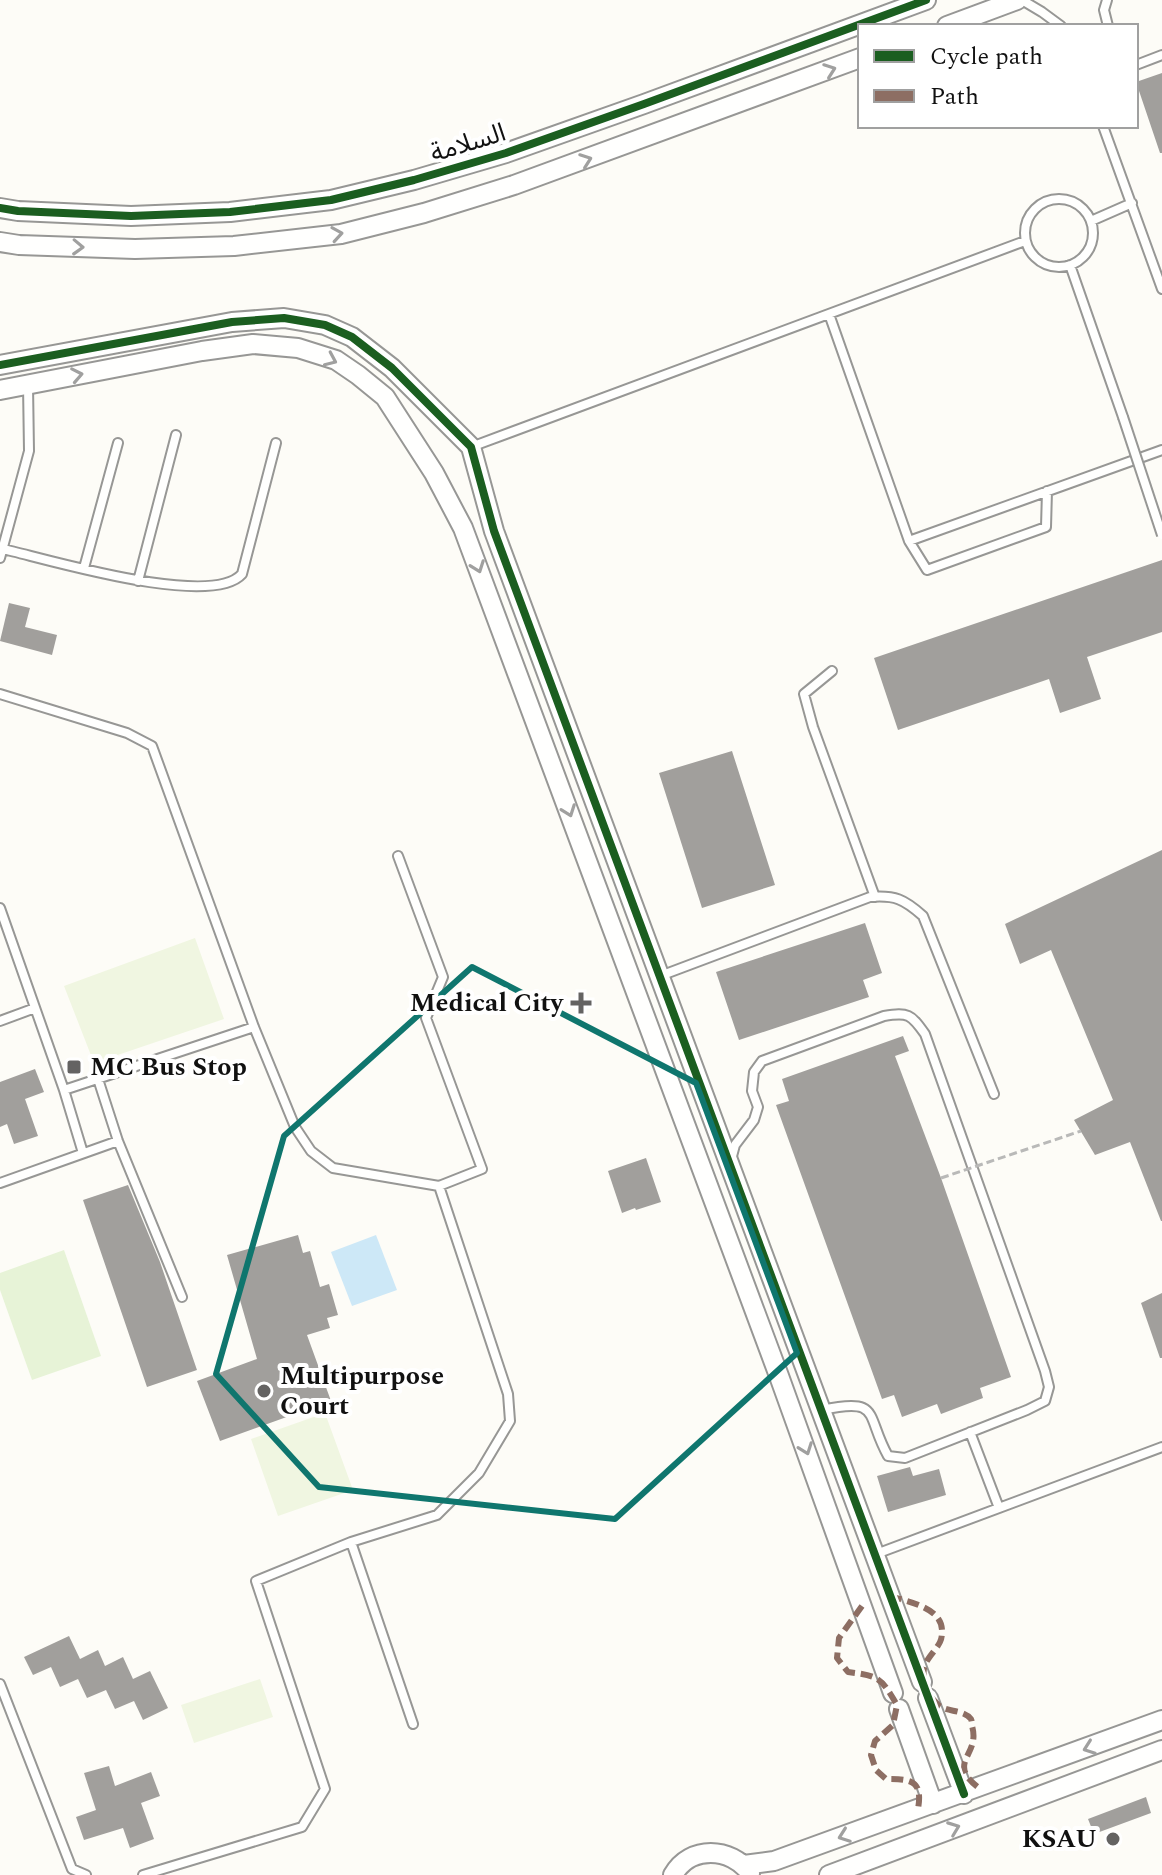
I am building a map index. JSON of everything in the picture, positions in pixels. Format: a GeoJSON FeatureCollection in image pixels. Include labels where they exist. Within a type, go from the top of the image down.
{"type":"FeatureCollection","features":[{"type":"Feature","properties":{"kind":"street","name":"السلامة"},"geometry":{"type":"LineString","coordinates":[[861,24],[926,0]]}},
{"type":"Feature","properties":{"kind":"street"},"geometry":{"type":"LineString","coordinates":[[953,24],[1020,0]]}},
{"type":"Feature","properties":{"kind":"street","name":"السلامة"},"geometry":{"type":"LineString","coordinates":[[0,208],[131,216],[230,212],[331,200],[506,153],[858,25]]}},
{"type":"Feature","properties":{"kind":"street","name":"السلامة"},"geometry":{"type":"LineString","coordinates":[[0,242],[135,249],[234,246],[341,234],[424,213],[514,185],[858,59]]}},
{"type":"Feature","properties":{"kind":"street"},"geometry":{"type":"LineString","coordinates":[[0,365],[232,322],[284,318],[325,325],[352,337],[402,377],[471,447],[494,531],[964,1794]]}},
{"type":"Feature","properties":{"kind":"street"},"geometry":{"type":"LineString","coordinates":[[0,390],[253,344],[298,348],[336,360],[385,397],[434,473],[463,528],[779,1376],[933,1804]]}},
{"type":"Feature","properties":{"kind":"street"},"geometry":{"type":"LineString","coordinates":[[385,397],[402,377]]}},
{"type":"Feature","properties":{"kind":"street"},"geometry":{"type":"LineString","coordinates":[[673,1875],[687,1859],[701,1853],[717,1852],[732,1856],[748,1870],[1162,1720]]}},
{"type":"Feature","properties":{"kind":"street"},"geometry":{"type":"LineString","coordinates":[[829,1875],[1162,1750]]}},
{"type":"Feature","properties":{"kind":"lane"},"geometry":{"type":"LineString","coordinates":[[1020,0],[1058,24]]}},
{"type":"Feature","properties":{"kind":"lane"},"geometry":{"type":"LineString","coordinates":[[1107,0],[1104,10],[1108,24]]}},
{"type":"Feature","properties":{"kind":"lane"},"geometry":{"type":"LineString","coordinates":[[1138,62],[1162,55]]}},
{"type":"Feature","properties":{"kind":"lane"},"geometry":{"type":"LineString","coordinates":[[1104,128],[1162,289]]}},
{"type":"Feature","properties":{"kind":"lane"},"geometry":{"type":"LineString","coordinates":[[1054,199],[1076,204],[1091,221],[1093,232],[1087,253],[1070,265],[1047,265],[1037,259],[1025,241],[1028,218],[1044,202],[1054,199]]}},
{"type":"Feature","properties":{"kind":"lane"},"geometry":{"type":"LineString","coordinates":[[1091,221],[1132,203]]}},
{"type":"Feature","properties":{"kind":"lane"},"geometry":{"type":"LineString","coordinates":[[471,447],[1025,241]]}},
{"type":"Feature","properties":{"kind":"lane"},"geometry":{"type":"LineString","coordinates":[[1070,265],[1162,535]]}},
{"type":"Feature","properties":{"kind":"lane"},"geometry":{"type":"LineString","coordinates":[[829,314],[909,541],[927,570],[1046,527],[1047,491]]}},
{"type":"Feature","properties":{"kind":"lane"},"geometry":{"type":"LineString","coordinates":[[28,384],[29,451],[1,554],[138,581],[202,588],[229,583],[242,574],[276,443]]}},
{"type":"Feature","properties":{"kind":"lane"},"geometry":{"type":"LineString","coordinates":[[138,581],[176,435]]}},
{"type":"Feature","properties":{"kind":"lane"},"geometry":{"type":"LineString","coordinates":[[84,568],[118,443]]}},
{"type":"Feature","properties":{"kind":"lane"},"geometry":{"type":"LineString","coordinates":[[909,541],[1162,450]]}},
{"type":"Feature","properties":{"kind":"lane"},"geometry":{"type":"LineString","coordinates":[[832,671],[804,694],[875,897]]}},
{"type":"Feature","properties":{"kind":"lane"},"geometry":{"type":"LineString","coordinates":[[0,694],[127,733],[152,746],[254,1027],[295,1127],[311,1151],[333,1168],[439,1186],[482,1169],[426,1018],[443,977],[398,856]]}},
{"type":"Feature","properties":{"kind":"lane"},"geometry":{"type":"LineString","coordinates":[[659,976],[848,904],[889,896],[908,902],[923,916],[994,1094]]}},
{"type":"Feature","properties":{"kind":"lane"},"geometry":{"type":"LineString","coordinates":[[0,908],[83,1153]]}},
{"type":"Feature","properties":{"kind":"lane"},"geometry":{"type":"LineString","coordinates":[[0,1021],[35,1008]]}},
{"type":"Feature","properties":{"kind":"lane"},"geometry":{"type":"LineString","coordinates":[[730,1165],[735,1145],[754,1120],[758,1107],[752,1091],[754,1072],[762,1061],[884,1016],[901,1013],[914,1017],[925,1034],[1049,1387],[1045,1401],[905,1458],[888,1456],[873,1416],[859,1406],[845,1405],[821,1411]]}},
{"type":"Feature","properties":{"kind":"lane"},"geometry":{"type":"LineString","coordinates":[[64,1090],[254,1027]]}},
{"type":"Feature","properties":{"kind":"lane"},"geometry":{"type":"LineString","coordinates":[[98,1079],[118,1141],[182,1297]]}},
{"type":"Feature","properties":{"kind":"lane"},"geometry":{"type":"LineString","coordinates":[[0,1183],[118,1141]]}},
{"type":"Feature","properties":{"kind":"lane"},"geometry":{"type":"LineString","coordinates":[[143,1875],[302,1827],[325,1789],[256,1581],[351,1542],[437,1515],[479,1473],[510,1421],[508,1394],[439,1186]]}},
{"type":"Feature","properties":{"kind":"lane"},"geometry":{"type":"LineString","coordinates":[[970,1432],[999,1508]]}},
{"type":"Feature","properties":{"kind":"lane"},"geometry":{"type":"LineString","coordinates":[[875,1555],[1162,1447]]}},
{"type":"Feature","properties":{"kind":"lane"},"geometry":{"type":"LineString","coordinates":[[351,1542],[413,1724]]}},
{"type":"Feature","properties":{"kind":"lane"},"geometry":{"type":"LineString","coordinates":[[0,1684],[72,1869],[86,1875]]}},
{"type":"Feature","properties":{"kind":"path"},"geometry":{"type":"LineString","coordinates":[[941,1178],[1081,1131]]}},
{"type":"Feature","properties":{"kind":"highlighted area"},"geometry":{"type":"Polygon","coordinates":[[[472,967],[696,1083],[797,1353],[615,1519],[319,1487],[216,1374],[284,1136],[472,967]]]}},
{"type":"Feature","properties":{"kind":"green space"},"geometry":{"type":"Polygon","coordinates":[[[195,938],[224,1019],[94,1063],[64,986],[195,938]]]}},
{"type":"Feature","properties":{"kind":"green space"},"geometry":{"type":"Polygon","coordinates":[[[64,1250],[101,1356],[32,1380],[0,1290],[0,1273],[64,1250]]]}},
{"type":"Feature","properties":{"kind":"green space"},"geometry":{"type":"Polygon","coordinates":[[[325,1413],[353,1490],[278,1516],[251,1439],[325,1413]]]}},
{"type":"Feature","properties":{"kind":"green space"},"geometry":{"type":"Polygon","coordinates":[[[260,1679],[273,1717],[194,1743],[181,1705],[260,1679]]]}},
{"type":"Feature","properties":{"kind":"water"},"geometry":{"type":"Polygon","coordinates":[[[376,1235],[397,1290],[352,1306],[331,1252],[376,1235]]]}},
{"type":"Feature","properties":{"kind":"building"},"geometry":{"type":"Polygon","coordinates":[[[1162,73],[1162,153],[1138,88],[1138,81],[1162,73]]]}},
{"type":"Feature","properties":{"kind":"building"},"geometry":{"type":"Polygon","coordinates":[[[1162,560],[1162,632],[1087,657],[1101,699],[1060,713],[1049,679],[898,730],[874,658],[1162,560]]]}},
{"type":"Feature","properties":{"kind":"building"},"geometry":{"type":"Polygon","coordinates":[[[9,603],[30,608],[25,627],[57,635],[52,655],[0,641],[9,603]]]}},
{"type":"Feature","properties":{"kind":"building"},"geometry":{"type":"Polygon","coordinates":[[[732,751],[775,885],[702,908],[659,773],[732,751]]]}},
{"type":"Feature","properties":{"kind":"building"},"geometry":{"type":"Polygon","coordinates":[[[1162,850],[1161,1221],[1130,1142],[1095,1155],[1074,1120],[1113,1100],[1051,950],[1020,964],[1005,924],[1162,850]]]}},
{"type":"Feature","properties":{"kind":"building"},"geometry":{"type":"Polygon","coordinates":[[[865,923],[882,973],[863,980],[869,997],[739,1040],[716,972],[865,923]]]}},
{"type":"Feature","properties":{"kind":"building"},"geometry":{"type":"Polygon","coordinates":[[[903,1036],[909,1051],[895,1056],[1011,1377],[980,1388],[983,1398],[941,1414],[937,1404],[902,1417],[894,1395],[882,1399],[776,1105],[789,1101],[782,1079],[903,1036]]]}},
{"type":"Feature","properties":{"kind":"building"},"geometry":{"type":"Polygon","coordinates":[[[35,1069],[44,1092],[25,1099],[38,1136],[14,1144],[7,1124],[0,1127],[0,1082],[35,1069]]]}},
{"type":"Feature","properties":{"kind":"building"},"geometry":{"type":"Polygon","coordinates":[[[646,1158],[661,1202],[622,1213],[608,1171],[646,1158]]]}},
{"type":"Feature","properties":{"kind":"building"},"geometry":{"type":"Polygon","coordinates":[[[128,1185],[160,1262],[197,1370],[147,1387],[83,1200],[128,1185]]]}},
{"type":"Feature","properties":{"kind":"building"},"geometry":{"type":"Polygon","coordinates":[[[298,1235],[303,1253],[310,1251],[320,1287],[329,1284],[338,1315],[327,1318],[330,1328],[307,1335],[331,1401],[220,1441],[197,1381],[257,1359],[227,1255],[298,1235]]]}},
{"type":"Feature","properties":{"kind":"building"},"geometry":{"type":"Polygon","coordinates":[[[1162,1293],[1162,1358],[1160,1358],[1141,1303],[1162,1293]]]}},
{"type":"Feature","properties":{"kind":"building"},"geometry":{"type":"Polygon","coordinates":[[[910,1467],[913,1476],[939,1469],[946,1495],[888,1512],[877,1476],[910,1467]]]}},
{"type":"Feature","properties":{"kind":"building"},"geometry":{"type":"Polygon","coordinates":[[[69,1636],[80,1659],[98,1650],[105,1666],[123,1657],[133,1679],[150,1671],[168,1708],[143,1720],[134,1701],[115,1709],[106,1690],[87,1698],[78,1679],[60,1687],[51,1667],[33,1675],[24,1657],[69,1636]]]}},
{"type":"Feature","properties":{"kind":"building"},"geometry":{"type":"Polygon","coordinates":[[[109,1766],[115,1786],[151,1772],[160,1796],[141,1803],[154,1839],[130,1848],[123,1828],[84,1840],[76,1817],[96,1810],[84,1773],[109,1766]]]}},
{"type":"Feature","properties":{"kind":"building"},"geometry":{"type":"Polygon","coordinates":[[[1146,1797],[1151,1813],[1094,1834],[1088,1819],[1146,1797]]]}},
{"type":"Feature","properties":{"kind":"marked path"},"geometry":{"type":"LineString","coordinates":[[890,1596],[930,1611],[940,1622],[941,1639],[926,1662],[924,1677]]}},
{"type":"Feature","properties":{"kind":"marked path"},"geometry":{"type":"LineString","coordinates":[[862,1606],[839,1638],[837,1658],[848,1672],[878,1680],[897,1705],[893,1725],[875,1741],[871,1755],[876,1770],[886,1779],[908,1781],[917,1787],[918,1809]]}},
{"type":"Feature","properties":{"kind":"marked path"},"geometry":{"type":"LineString","coordinates":[[932,1698],[941,1707],[965,1714],[971,1719],[972,1745],[964,1765],[969,1779],[979,1788]]}},
{"type":"Feature","properties":{"kind":"cycle path"},"geometry":{"type":"LineString","coordinates":[[861,24],[926,0]]}},
{"type":"Feature","properties":{"kind":"cycle path"},"geometry":{"type":"LineString","coordinates":[[0,208],[131,216],[230,212],[331,200],[506,153],[858,25]]}},
{"type":"Feature","properties":{"kind":"cycle path"},"geometry":{"type":"LineString","coordinates":[[0,365],[232,322],[284,318],[325,325],[352,337],[392,368],[471,447],[494,531],[964,1794]]}},
{"type":"Feature","properties":{"kind":"place","name":"Medical City"},"geometry":{"type":"Point","coordinates":[581,1003]}},
{"type":"Feature","properties":{"kind":"place","name":"MC Bus Stop"},"geometry":{"type":"Point","coordinates":[74,1067]}},
{"type":"Feature","properties":{"kind":"place","name":"Multipurpose Court"},"geometry":{"type":"Point","coordinates":[264,1391]}},
{"type":"Feature","properties":{"kind":"place","name":"KSAU"},"geometry":{"type":"Point","coordinates":[1113,1839]}}]}
